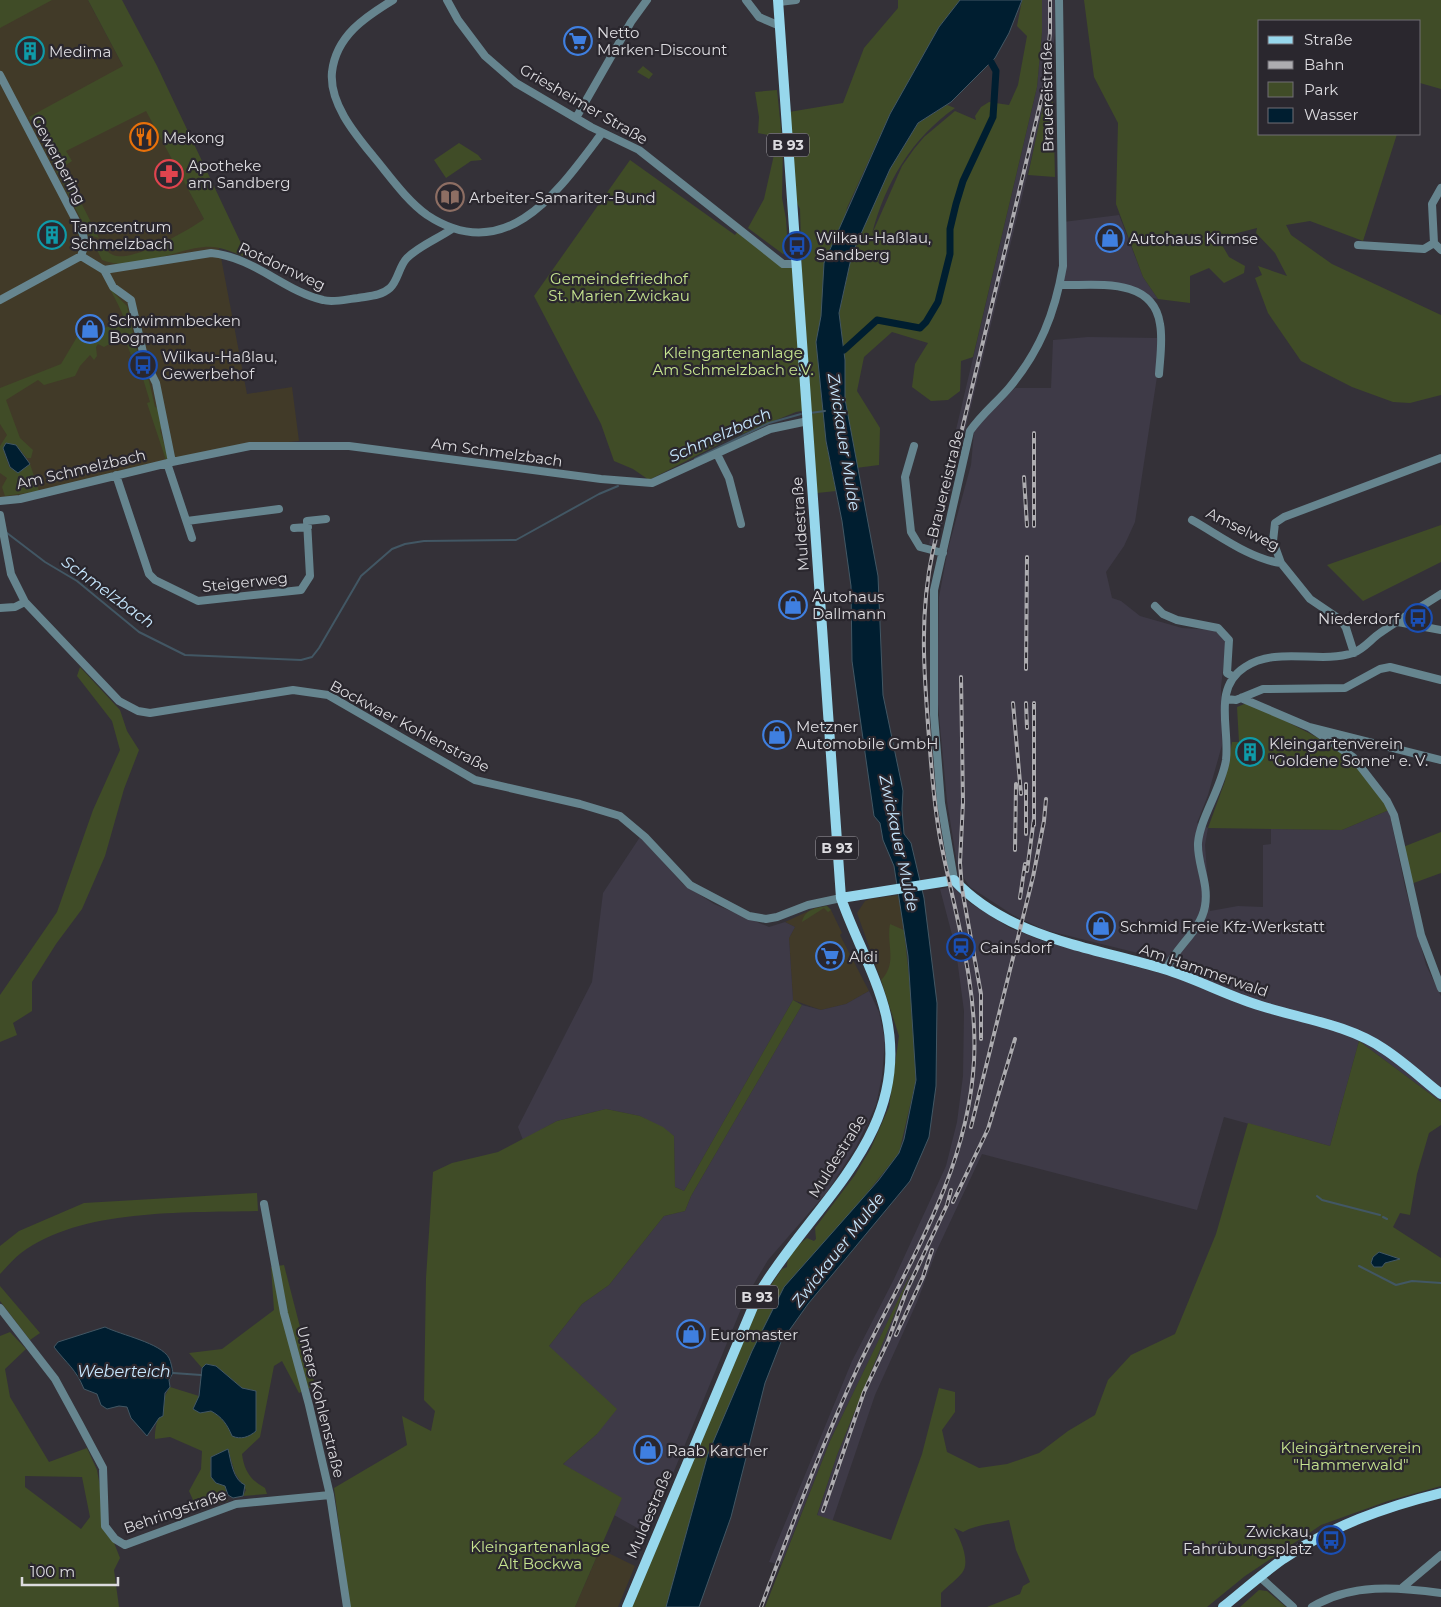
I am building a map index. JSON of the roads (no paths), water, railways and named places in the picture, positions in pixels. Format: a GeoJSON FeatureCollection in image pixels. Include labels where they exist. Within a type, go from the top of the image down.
{"type":"FeatureCollection","features":[{"type":"Feature","properties":{"kind":"main road","name":"B 93"},"geometry":{"type":"LineString","coordinates":[[779,1],[797,264]]}},
{"type":"Feature","properties":{"kind":"main road","name":"Muldestraße"},"geometry":{"type":"LineString","coordinates":[[627,1607],[758,1295],[781,1259],[831,1197],[866,1144],[888,1091],[891,1063],[886,1013],[841,898],[797,264]]}},
{"type":"Feature","properties":{"kind":"main road"},"geometry":{"type":"LineString","coordinates":[[841,898],[954,880]]}},
{"type":"Feature","properties":{"kind":"main road","name":"Am Hammerwald"},"geometry":{"type":"LineString","coordinates":[[954,880],[975,900],[1009,921],[1050,938],[1166,970],[1252,1004],[1350,1032],[1384,1049],[1441,1094]]}},
{"type":"Feature","properties":{"kind":"main road"},"geometry":{"type":"LineString","coordinates":[[1223,1607],[1291,1554],[1345,1524],[1402,1503],[1441,1493]]}},
{"type":"Feature","properties":{"kind":"street"},"geometry":{"type":"LineString","coordinates":[[391,0],[352,27],[340,47],[332,72],[334,92],[357,135],[392,180],[428,215],[452,229],[463,232],[504,229],[525,219],[549,199],[568,179],[602,133]]}},
{"type":"Feature","properties":{"kind":"street","name":"Griesheimer Straße"},"geometry":{"type":"LineString","coordinates":[[447,0],[458,20],[485,56],[516,83],[602,133],[639,150],[783,264],[797,264]]}},
{"type":"Feature","properties":{"kind":"street"},"geometry":{"type":"LineString","coordinates":[[576,118],[631,22],[647,0]]}},
{"type":"Feature","properties":{"kind":"street"},"geometry":{"type":"LineString","coordinates":[[746,0],[759,16],[780,26]]}},
{"type":"Feature","properties":{"kind":"street"},"geometry":{"type":"LineString","coordinates":[[779,1],[796,0]]}},
{"type":"Feature","properties":{"kind":"street","name":"Brauereistraße"},"geometry":{"type":"LineString","coordinates":[[954,880],[941,803],[933,706],[934,590],[970,431],[981,416],[1009,387],[1045,335],[1060,285],[1063,247],[1059,0]]}},
{"type":"Feature","properties":{"kind":"street","name":"Gewerbering"},"geometry":{"type":"LineString","coordinates":[[0,75],[83,234],[85,244],[81,256]]}},
{"type":"Feature","properties":{"kind":"street"},"geometry":{"type":"LineString","coordinates":[[1441,188],[1432,204],[1434,243],[1441,250]]}},
{"type":"Feature","properties":{"kind":"street","name":"Rotdornweg"},"geometry":{"type":"LineString","coordinates":[[104,270],[211,253],[223,254],[240,260],[325,301],[358,298],[376,295],[391,287],[405,259],[418,248],[433,242],[452,229]]}},
{"type":"Feature","properties":{"kind":"street"},"geometry":{"type":"LineString","coordinates":[[1358,245],[1424,249],[1434,243]]}},
{"type":"Feature","properties":{"kind":"street"},"geometry":{"type":"LineString","coordinates":[[0,300],[81,256]]}},
{"type":"Feature","properties":{"kind":"street","name":"Am Schmelzbach"},"geometry":{"type":"LineString","coordinates":[[81,256],[104,270],[113,287],[131,300],[145,360],[156,383],[169,462],[192,538]]}},
{"type":"Feature","properties":{"kind":"street"},"geometry":{"type":"LineString","coordinates":[[1060,285],[1127,287],[1146,297],[1160,324],[1159,374]]}},
{"type":"Feature","properties":{"kind":"street","name":"Am Schmelzbach"},"geometry":{"type":"LineString","coordinates":[[0,501],[20,499],[169,462],[250,446],[350,446],[643,483],[661,481],[770,429],[808,421]]}},
{"type":"Feature","properties":{"kind":"street"},"geometry":{"type":"LineString","coordinates":[[914,446],[905,477],[911,532],[920,547],[943,553]]}},
{"type":"Feature","properties":{"kind":"street"},"geometry":{"type":"LineString","coordinates":[[717,454],[729,478],[741,524]]}},
{"type":"Feature","properties":{"kind":"street"},"geometry":{"type":"LineString","coordinates":[[1354,653],[1346,628],[1341,620],[1310,600],[1281,563],[1273,541],[1275,523],[1284,516],[1441,458]]}},
{"type":"Feature","properties":{"kind":"street","name":"Steigerweg"},"geometry":{"type":"LineString","coordinates":[[116,475],[149,574],[155,580],[191,600],[198,601],[301,590],[310,576],[308,527]]}},
{"type":"Feature","properties":{"kind":"street"},"geometry":{"type":"LineString","coordinates":[[187,521],[279,508]]}},
{"type":"Feature","properties":{"kind":"street"},"geometry":{"type":"LineString","coordinates":[[0,515],[11,574],[25,602],[16,607],[0,608]]}},
{"type":"Feature","properties":{"kind":"street"},"geometry":{"type":"LineString","coordinates":[[294,528],[308,527],[307,521],[326,519]]}},
{"type":"Feature","properties":{"kind":"street","name":"Amselweg"},"geometry":{"type":"LineString","coordinates":[[1192,520],[1271,562],[1281,563]]}},
{"type":"Feature","properties":{"kind":"street"},"geometry":{"type":"LineString","coordinates":[[1166,970],[1171,957],[1197,926],[1205,907],[1206,881],[1198,842],[1226,760],[1225,690],[1232,676],[1258,661],[1290,656],[1341,656],[1354,653],[1441,594]]}},
{"type":"Feature","properties":{"kind":"street","name":"Bockwaer Kohlenstraße"},"geometry":{"type":"LineString","coordinates":[[25,602],[119,701],[138,711],[150,714],[293,690],[328,695],[476,780],[580,804],[620,816],[645,837],[690,885],[749,916],[766,919],[777,917],[808,905],[841,898]]}},
{"type":"Feature","properties":{"kind":"street"},"geometry":{"type":"LineString","coordinates":[[1155,606],[1163,614],[1177,620],[1218,628],[1229,640],[1226,664],[1227,673],[1232,676]]}},
{"type":"Feature","properties":{"kind":"street"},"geometry":{"type":"LineString","coordinates":[[1398,622],[1441,630]]}},
{"type":"Feature","properties":{"kind":"street"},"geometry":{"type":"LineString","coordinates":[[1226,699],[1236,700],[1263,690],[1345,688],[1380,669],[1390,667],[1441,680]]}},
{"type":"Feature","properties":{"kind":"street"},"geometry":{"type":"LineString","coordinates":[[1241,698],[1309,727],[1441,760]]}},
{"type":"Feature","properties":{"kind":"street"},"geometry":{"type":"LineString","coordinates":[[1309,727],[1353,757],[1388,801],[1394,815],[1421,935],[1441,988]]}},
{"type":"Feature","properties":{"kind":"street","name":"Untere Kohlenstraße"},"geometry":{"type":"LineString","coordinates":[[264,1204],[284,1314],[330,1495],[347,1607]]}},
{"type":"Feature","properties":{"kind":"street","name":"Behringstraße"},"geometry":{"type":"LineString","coordinates":[[0,1308],[55,1379],[103,1468],[105,1526],[114,1539],[125,1545],[236,1504],[330,1495]]}},
{"type":"Feature","properties":{"kind":"street"},"geometry":{"type":"LineString","coordinates":[[1403,1587],[1441,1555]]}},
{"type":"Feature","properties":{"kind":"street"},"geometry":{"type":"LineString","coordinates":[[1260,1577],[1293,1607]]}},
{"type":"Feature","properties":{"kind":"street"},"geometry":{"type":"LineString","coordinates":[[1312,1607],[1336,1595],[1352,1591],[1403,1587],[1441,1593]]}},
{"type":"Feature","properties":{"kind":"water","name":"Zwickauer Mulde"},"geometry":{"type":"Polygon","coordinates":[[[960,0],[1022,0],[1009,33],[995,58],[951,102],[918,123],[890,169],[852,254],[839,313],[845,360],[845,399],[878,576],[883,695],[903,791],[904,834],[911,843],[924,898],[937,1003],[936,1086],[929,1137],[910,1181],[808,1304],[781,1342],[765,1383],[731,1517],[699,1607],[666,1607],[708,1454],[752,1351],[784,1287],[878,1181],[899,1153],[904,1139],[916,1080],[908,956],[894,866],[883,840],[880,823],[874,816],[852,661],[851,586],[842,521],[826,441],[816,342],[821,316],[824,263],[890,114],[939,27],[960,0]]]}},
{"type":"Feature","properties":{"kind":"water"},"geometry":{"type":"Polygon","coordinates":[[[6,443],[16,445],[30,464],[18,473],[10,467],[3,448],[6,443]]]}},
{"type":"Feature","properties":{"kind":"water"},"geometry":{"type":"Polygon","coordinates":[[[1379,1252],[1400,1259],[1385,1263],[1382,1267],[1374,1267],[1371,1263],[1373,1257],[1379,1252]]]}},
{"type":"Feature","properties":{"kind":"water","name":"Weberteich"},"geometry":{"type":"Polygon","coordinates":[[[105,1327],[158,1348],[170,1360],[173,1373],[169,1380],[170,1387],[165,1393],[163,1416],[159,1418],[147,1436],[131,1418],[127,1407],[119,1406],[107,1409],[101,1405],[97,1394],[84,1389],[74,1371],[54,1347],[58,1342],[105,1327]]]}},
{"type":"Feature","properties":{"kind":"water"},"geometry":{"type":"Polygon","coordinates":[[[206,1364],[216,1366],[242,1388],[256,1391],[256,1431],[242,1438],[232,1436],[224,1421],[215,1413],[211,1411],[200,1413],[193,1409],[199,1396],[202,1368],[206,1364]]]}},
{"type":"Feature","properties":{"kind":"water"},"geometry":{"type":"Polygon","coordinates":[[[228,1449],[235,1475],[245,1485],[243,1496],[233,1498],[228,1495],[225,1486],[216,1483],[211,1477],[211,1457],[228,1449]]]}},
{"type":"Feature","properties":{"kind":"waterway"},"geometry":{"type":"LineString","coordinates":[[844,350],[877,320],[920,328],[926,322],[938,302],[950,254],[950,229],[956,204],[963,181],[993,117],[996,71],[991,62]]}},
{"type":"Feature","properties":{"kind":"waterway","name":"Schmelzbach"},"geometry":{"type":"LineString","coordinates":[[810,413],[825,411]]}},
{"type":"Feature","properties":{"kind":"waterway","name":"Schmelzbach"},"geometry":{"type":"LineString","coordinates":[[695,459],[769,423],[801,414]]}},
{"type":"Feature","properties":{"kind":"waterway","name":"Schmelzbach"},"geometry":{"type":"LineString","coordinates":[[7,533],[45,562],[77,581],[139,632],[185,655],[301,660],[312,657],[319,648],[361,576],[392,549],[405,544],[424,541],[516,540],[599,494],[618,486]]}},
{"type":"Feature","properties":{"kind":"waterway"},"geometry":{"type":"LineString","coordinates":[[1317,1196],[1322,1200],[1380,1215]]}},
{"type":"Feature","properties":{"kind":"waterway"},"geometry":{"type":"LineString","coordinates":[[1383,1217],[1387,1219]]}},
{"type":"Feature","properties":{"kind":"waterway"},"geometry":{"type":"LineString","coordinates":[[1359,1266],[1396,1285],[1412,1281],[1441,1283]]}},
{"type":"Feature","properties":{"kind":"waterway"},"geometry":{"type":"LineString","coordinates":[[173,1373],[201,1375]]}},
{"type":"Feature","properties":{"kind":"railway"},"geometry":{"type":"LineString","coordinates":[[761,1607],[845,1395],[932,1218],[960,1142],[969,1102],[974,1061],[972,1005],[969,978],[941,843],[935,804],[924,667],[924,621],[933,550],[1044,88],[1050,33],[1050,0]]}},
{"type":"Feature","properties":{"kind":"railway"},"geometry":{"type":"LineString","coordinates":[[1034,433],[1034,526]]}},
{"type":"Feature","properties":{"kind":"railway"},"geometry":{"type":"LineString","coordinates":[[1024,477],[1027,526]]}},
{"type":"Feature","properties":{"kind":"railway"},"geometry":{"type":"LineString","coordinates":[[1026,669],[1027,557]]}},
{"type":"Feature","properties":{"kind":"railway"},"geometry":{"type":"LineString","coordinates":[[961,677],[963,802],[960,863],[962,889],[981,994],[981,1039]]}},
{"type":"Feature","properties":{"kind":"railway"},"geometry":{"type":"LineString","coordinates":[[1013,703],[1021,794]]}},
{"type":"Feature","properties":{"kind":"railway"},"geometry":{"type":"LineString","coordinates":[[1026,703],[1027,728]]}},
{"type":"Feature","properties":{"kind":"railway"},"geometry":{"type":"LineString","coordinates":[[1034,703],[1034,825]]}},
{"type":"Feature","properties":{"kind":"railway"},"geometry":{"type":"LineString","coordinates":[[1015,850],[1016,784]]}},
{"type":"Feature","properties":{"kind":"railway"},"geometry":{"type":"LineString","coordinates":[[1026,784],[1026,834]]}},
{"type":"Feature","properties":{"kind":"railway"},"geometry":{"type":"LineString","coordinates":[[971,1127],[1033,877],[1044,821],[1046,799]]}},
{"type":"Feature","properties":{"kind":"railway"},"geometry":{"type":"LineString","coordinates":[[1027,871],[1034,818]]}},
{"type":"Feature","properties":{"kind":"railway"},"geometry":{"type":"LineString","coordinates":[[1020,898],[1025,864]]}},
{"type":"Feature","properties":{"kind":"railway"},"geometry":{"type":"LineString","coordinates":[[953,1202],[988,1129],[1015,1039]]}},
{"type":"Feature","properties":{"kind":"railway"},"geometry":{"type":"LineString","coordinates":[[823,1511],[864,1392],[888,1341],[906,1292],[947,1205],[951,1190]]}},
{"type":"Feature","properties":{"kind":"railway"},"geometry":{"type":"LineString","coordinates":[[896,1335],[923,1277],[932,1250]]}},
{"type":"Feature","properties":{"kind":"place","name":"Netto Marken-Discount"},"geometry":{"type":"Point","coordinates":[578,41]}},
{"type":"Feature","properties":{"kind":"place","name":"Medima"},"geometry":{"type":"Point","coordinates":[30,51]}},
{"type":"Feature","properties":{"kind":"place","name":"Mekong"},"geometry":{"type":"Point","coordinates":[144,137]}},
{"type":"Feature","properties":{"kind":"place","name":"Apotheke am Sandberg"},"geometry":{"type":"Point","coordinates":[169,174]}},
{"type":"Feature","properties":{"kind":"place","name":"Arbeiter-Samariter-Bund"},"geometry":{"type":"Point","coordinates":[450,197]}},
{"type":"Feature","properties":{"kind":"place","name":"Tanzcentrum Schmelzbach"},"geometry":{"type":"Point","coordinates":[52,235]}},
{"type":"Feature","properties":{"kind":"place","name":"Autohaus Kirmse"},"geometry":{"type":"Point","coordinates":[1110,238]}},
{"type":"Feature","properties":{"kind":"place","name":"Wilkau-Haßlau, Sandberg"},"geometry":{"type":"Point","coordinates":[797,246]}},
{"type":"Feature","properties":{"kind":"place","name":"Schwimmbecken Bogmann"},"geometry":{"type":"Point","coordinates":[90,329]}},
{"type":"Feature","properties":{"kind":"place","name":"Wilkau-Haßlau, Gewerbehof"},"geometry":{"type":"Point","coordinates":[143,365]}},
{"type":"Feature","properties":{"kind":"place","name":"Autohaus Dallmann"},"geometry":{"type":"Point","coordinates":[793,605]}},
{"type":"Feature","properties":{"kind":"place","name":"Niederdorf"},"geometry":{"type":"Point","coordinates":[1418,618]}},
{"type":"Feature","properties":{"kind":"place","name":"Metzner Automobile GmbH"},"geometry":{"type":"Point","coordinates":[777,735]}},
{"type":"Feature","properties":{"kind":"place","name":"Kleingartenverein \"Goldene Sonne\" e. V."},"geometry":{"type":"Point","coordinates":[1250,752]}},
{"type":"Feature","properties":{"kind":"place","name":"Schmid Freie Kfz-Werkstatt"},"geometry":{"type":"Point","coordinates":[1101,926]}},
{"type":"Feature","properties":{"kind":"place","name":"Cainsdorf"},"geometry":{"type":"Point","coordinates":[961,947]}},
{"type":"Feature","properties":{"kind":"place","name":"Aldi"},"geometry":{"type":"Point","coordinates":[830,956]}},
{"type":"Feature","properties":{"kind":"place","name":"Euromaster"},"geometry":{"type":"Point","coordinates":[691,1334]}},
{"type":"Feature","properties":{"kind":"place","name":"Raab Karcher"},"geometry":{"type":"Point","coordinates":[648,1450]}},
{"type":"Feature","properties":{"kind":"place","name":"Zwickau, Fahrübungsplatz"},"geometry":{"type":"Point","coordinates":[1331,1540]}},
{"type":"Feature","properties":{"kind":"park label","name":"Gemeindefriedhof St. Marien Zwickau"},"geometry":{"type":"Point","coordinates":[619,286]}},
{"type":"Feature","properties":{"kind":"park label","name":"Kleingartenanlage Am Schmelzbach e.V."},"geometry":{"type":"Point","coordinates":[733,360]}},
{"type":"Feature","properties":{"kind":"park label","name":"Kleingärtnerverein \"Hammerwald\""},"geometry":{"type":"Point","coordinates":[1351,1456]}},
{"type":"Feature","properties":{"kind":"park label","name":"Kleingartenanlage Alt Bockwa"},"geometry":{"type":"Point","coordinates":[540,1554]}}]}
